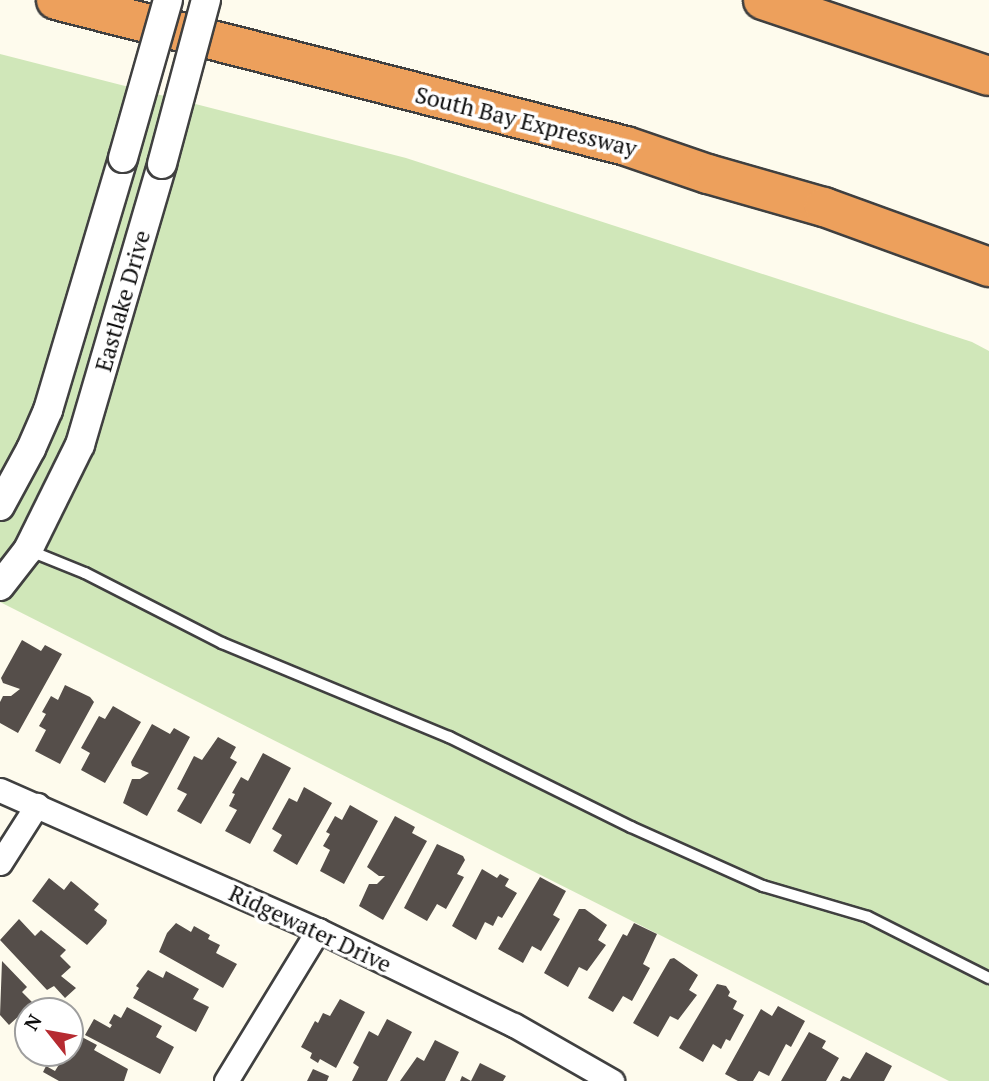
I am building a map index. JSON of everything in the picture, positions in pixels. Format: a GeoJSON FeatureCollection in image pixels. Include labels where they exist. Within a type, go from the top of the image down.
{"type":"FeatureCollection","features":[{"type":"Feature","properties":{"kind":"highway","name":"South Bay Expressway"},"geometry":{"type":"LineString","coordinates":[[56,0],[626,146],[708,174],[824,207],[982,270]]}},
{"type":"Feature","properties":{"kind":"highway"},"geometry":{"type":"LineString","coordinates":[[763,0],[989,76]]}},
{"type":"Feature","properties":{"kind":"street","name":"Eastlake Drive"},"geometry":{"type":"LineString","coordinates":[[0,506],[31,449],[48,410],[168,0]]}},
{"type":"Feature","properties":{"kind":"street","name":"Eastlake Drive"},"geometry":{"type":"LineString","coordinates":[[0,586],[28,550],[80,445],[162,164],[206,0]]}},
{"type":"Feature","properties":{"kind":"street","name":"Ridgewater Drive"},"geometry":{"type":"LineString","coordinates":[[0,790],[318,930],[514,1026],[612,1081]]}},
{"type":"Feature","properties":{"kind":"street"},"geometry":{"type":"LineString","coordinates":[[0,863],[37,805]]}},
{"type":"Feature","properties":{"kind":"street"},"geometry":{"type":"LineString","coordinates":[[226,1081],[318,930]]}},
{"type":"Feature","properties":{"kind":"lane"},"geometry":{"type":"LineString","coordinates":[[28,550],[85,573],[222,643],[449,737],[631,827],[763,887],[868,917],[989,978]]}},
{"type":"Feature","properties":{"kind":"green space"},"geometry":{"type":"Polygon","coordinates":[[[0,54],[406,158],[972,342],[989,351],[989,1081],[949,1081],[0,602],[0,54]]]}},
{"type":"Feature","properties":{"kind":"building"},"geometry":{"type":"Polygon","coordinates":[[[22,640],[41,651],[45,645],[62,654],[18,733],[0,723],[0,702],[3,696],[11,696],[20,689],[3,683],[1,678],[22,640]]]}},
{"type":"Feature","properties":{"kind":"building"},"geometry":{"type":"Polygon","coordinates":[[[65,685],[90,697],[94,702],[60,764],[35,751],[46,730],[39,726],[46,714],[42,712],[51,696],[58,700],[65,685]]]}},
{"type":"Feature","properties":{"kind":"building"},"geometry":{"type":"Polygon","coordinates":[[[113,706],[141,722],[105,783],[81,770],[90,753],[81,748],[99,716],[105,719],[113,706]]]}},
{"type":"Feature","properties":{"kind":"building"},"geometry":{"type":"Polygon","coordinates":[[[152,724],[170,734],[174,728],[190,737],[147,816],[123,803],[132,779],[140,779],[149,773],[132,766],[131,762],[152,724]]]}},
{"type":"Feature","properties":{"kind":"building"},"geometry":{"type":"Polygon","coordinates":[[[218,737],[236,747],[230,758],[237,762],[201,824],[177,811],[187,794],[177,789],[194,756],[202,760],[218,737]]]}},
{"type":"Feature","properties":{"kind":"building"},"geometry":{"type":"Polygon","coordinates":[[[263,753],[291,768],[250,844],[225,831],[237,810],[229,806],[235,794],[232,793],[241,777],[248,781],[263,753]]]}},
{"type":"Feature","properties":{"kind":"building"},"geometry":{"type":"Polygon","coordinates":[[[304,787],[332,803],[297,865],[273,851],[282,835],[272,829],[289,798],[297,802],[304,787]]]}},
{"type":"Feature","properties":{"kind":"building"},"geometry":{"type":"Polygon","coordinates":[[[350,805],[378,821],[344,884],[320,871],[330,850],[323,846],[330,834],[326,832],[335,816],[342,820],[350,805]]]}},
{"type":"Feature","properties":{"kind":"building"},"geometry":{"type":"Polygon","coordinates":[[[395,816],[415,827],[412,833],[427,841],[383,920],[359,906],[369,884],[377,884],[385,876],[379,876],[367,867],[395,816]]]}},
{"type":"Feature","properties":{"kind":"building"},"geometry":{"type":"Polygon","coordinates":[[[437,844],[463,856],[465,860],[457,874],[464,877],[446,909],[437,904],[427,921],[404,908],[437,844]]]}},
{"type":"Feature","properties":{"kind":"building"},"geometry":{"type":"Polygon","coordinates":[[[482,869],[497,878],[500,874],[509,879],[505,886],[517,893],[502,918],[498,916],[493,926],[485,922],[476,940],[452,926],[482,869]]]}},
{"type":"Feature","properties":{"kind":"building"},"geometry":{"type":"Polygon","coordinates":[[[540,877],[566,891],[553,915],[560,919],[541,951],[532,946],[523,963],[498,949],[540,877]]]}},
{"type":"Feature","properties":{"kind":"building"},"geometry":{"type":"Polygon","coordinates":[[[49,878],[64,890],[71,881],[99,904],[94,910],[107,920],[106,924],[87,945],[32,901],[49,878]]]}},
{"type":"Feature","properties":{"kind":"building"},"geometry":{"type":"Polygon","coordinates":[[[579,909],[585,909],[607,925],[598,940],[606,945],[587,971],[579,967],[568,987],[544,973],[579,909]]]}},
{"type":"Feature","properties":{"kind":"building"},"geometry":{"type":"Polygon","coordinates":[[[19,919],[35,936],[41,930],[66,950],[60,956],[71,967],[61,976],[76,988],[66,997],[54,986],[47,990],[0,940],[19,919]]]}},
{"type":"Feature","properties":{"kind":"building"},"geometry":{"type":"Polygon","coordinates":[[[176,923],[191,932],[194,926],[210,935],[208,939],[220,945],[216,953],[237,964],[223,988],[159,952],[167,933],[176,923]]]}},
{"type":"Feature","properties":{"kind":"building"},"geometry":{"type":"Polygon","coordinates":[[[634,923],[657,934],[643,964],[650,968],[632,1001],[623,996],[613,1012],[588,998],[623,934],[627,936],[634,923]]]}},
{"type":"Feature","properties":{"kind":"building"},"geometry":{"type":"Polygon","coordinates":[[[674,958],[698,975],[689,990],[697,995],[678,1020],[670,1016],[658,1037],[633,1023],[670,959],[674,958]]]}},
{"type":"Feature","properties":{"kind":"building"},"geometry":{"type":"Polygon","coordinates":[[[2,961],[27,987],[22,992],[27,997],[14,997],[14,1020],[9,1025],[0,1015],[2,961]]]}},
{"type":"Feature","properties":{"kind":"building"},"geometry":{"type":"Polygon","coordinates":[[[148,970],[163,978],[166,971],[199,989],[193,999],[209,1007],[196,1032],[133,998],[139,988],[136,986],[148,970]]]}},
{"type":"Feature","properties":{"kind":"building"},"geometry":{"type":"Polygon","coordinates":[[[717,984],[726,986],[730,992],[728,996],[737,1001],[733,1009],[744,1015],[730,1041],[726,1039],[721,1049],[713,1044],[703,1062],[679,1048],[717,984]]]}},
{"type":"Feature","properties":{"kind":"building"},"geometry":{"type":"Polygon","coordinates":[[[340,999],[365,1012],[336,1068],[320,1059],[318,1063],[310,1058],[312,1053],[301,1047],[315,1021],[318,1023],[323,1013],[330,1016],[340,999]]]}},
{"type":"Feature","properties":{"kind":"building"},"geometry":{"type":"Polygon","coordinates":[[[778,1006],[805,1021],[791,1047],[786,1044],[769,1076],[759,1071],[753,1081],[738,1081],[725,1074],[761,1009],[772,1016],[778,1006]]]}},
{"type":"Feature","properties":{"kind":"building"},"geometry":{"type":"Polygon","coordinates":[[[127,1007],[162,1026],[156,1037],[174,1047],[160,1074],[85,1035],[94,1019],[110,1028],[112,1025],[109,1023],[114,1014],[121,1018],[127,1007]]]}},
{"type":"Feature","properties":{"kind":"building"},"geometry":{"type":"Polygon","coordinates":[[[387,1019],[412,1032],[387,1081],[352,1081],[359,1067],[353,1063],[369,1031],[378,1036],[387,1019]]]}},
{"type":"Feature","properties":{"kind":"building"},"geometry":{"type":"Polygon","coordinates":[[[809,1032],[826,1041],[822,1048],[839,1058],[826,1081],[781,1081],[809,1032]]]}},
{"type":"Feature","properties":{"kind":"building"},"geometry":{"type":"Polygon","coordinates":[[[84,1038],[97,1045],[94,1050],[128,1069],[124,1081],[59,1081],[43,1072],[46,1067],[55,1071],[57,1067],[84,1067],[84,1038]]]}},
{"type":"Feature","properties":{"kind":"building"},"geometry":{"type":"Polygon","coordinates":[[[435,1040],[459,1052],[445,1081],[400,1081],[417,1057],[424,1061],[435,1040]]]}},
{"type":"Feature","properties":{"kind":"building"},"geometry":{"type":"Polygon","coordinates":[[[866,1052],[892,1066],[884,1081],[840,1081],[843,1076],[850,1079],[866,1052]]]}},
{"type":"Feature","properties":{"kind":"building"},"geometry":{"type":"Polygon","coordinates":[[[480,1063],[506,1076],[503,1081],[471,1081],[480,1063]]]}},
{"type":"Feature","properties":{"kind":"building"},"geometry":{"type":"Polygon","coordinates":[[[313,1069],[329,1076],[327,1081],[307,1081],[313,1069]]]}}]}
